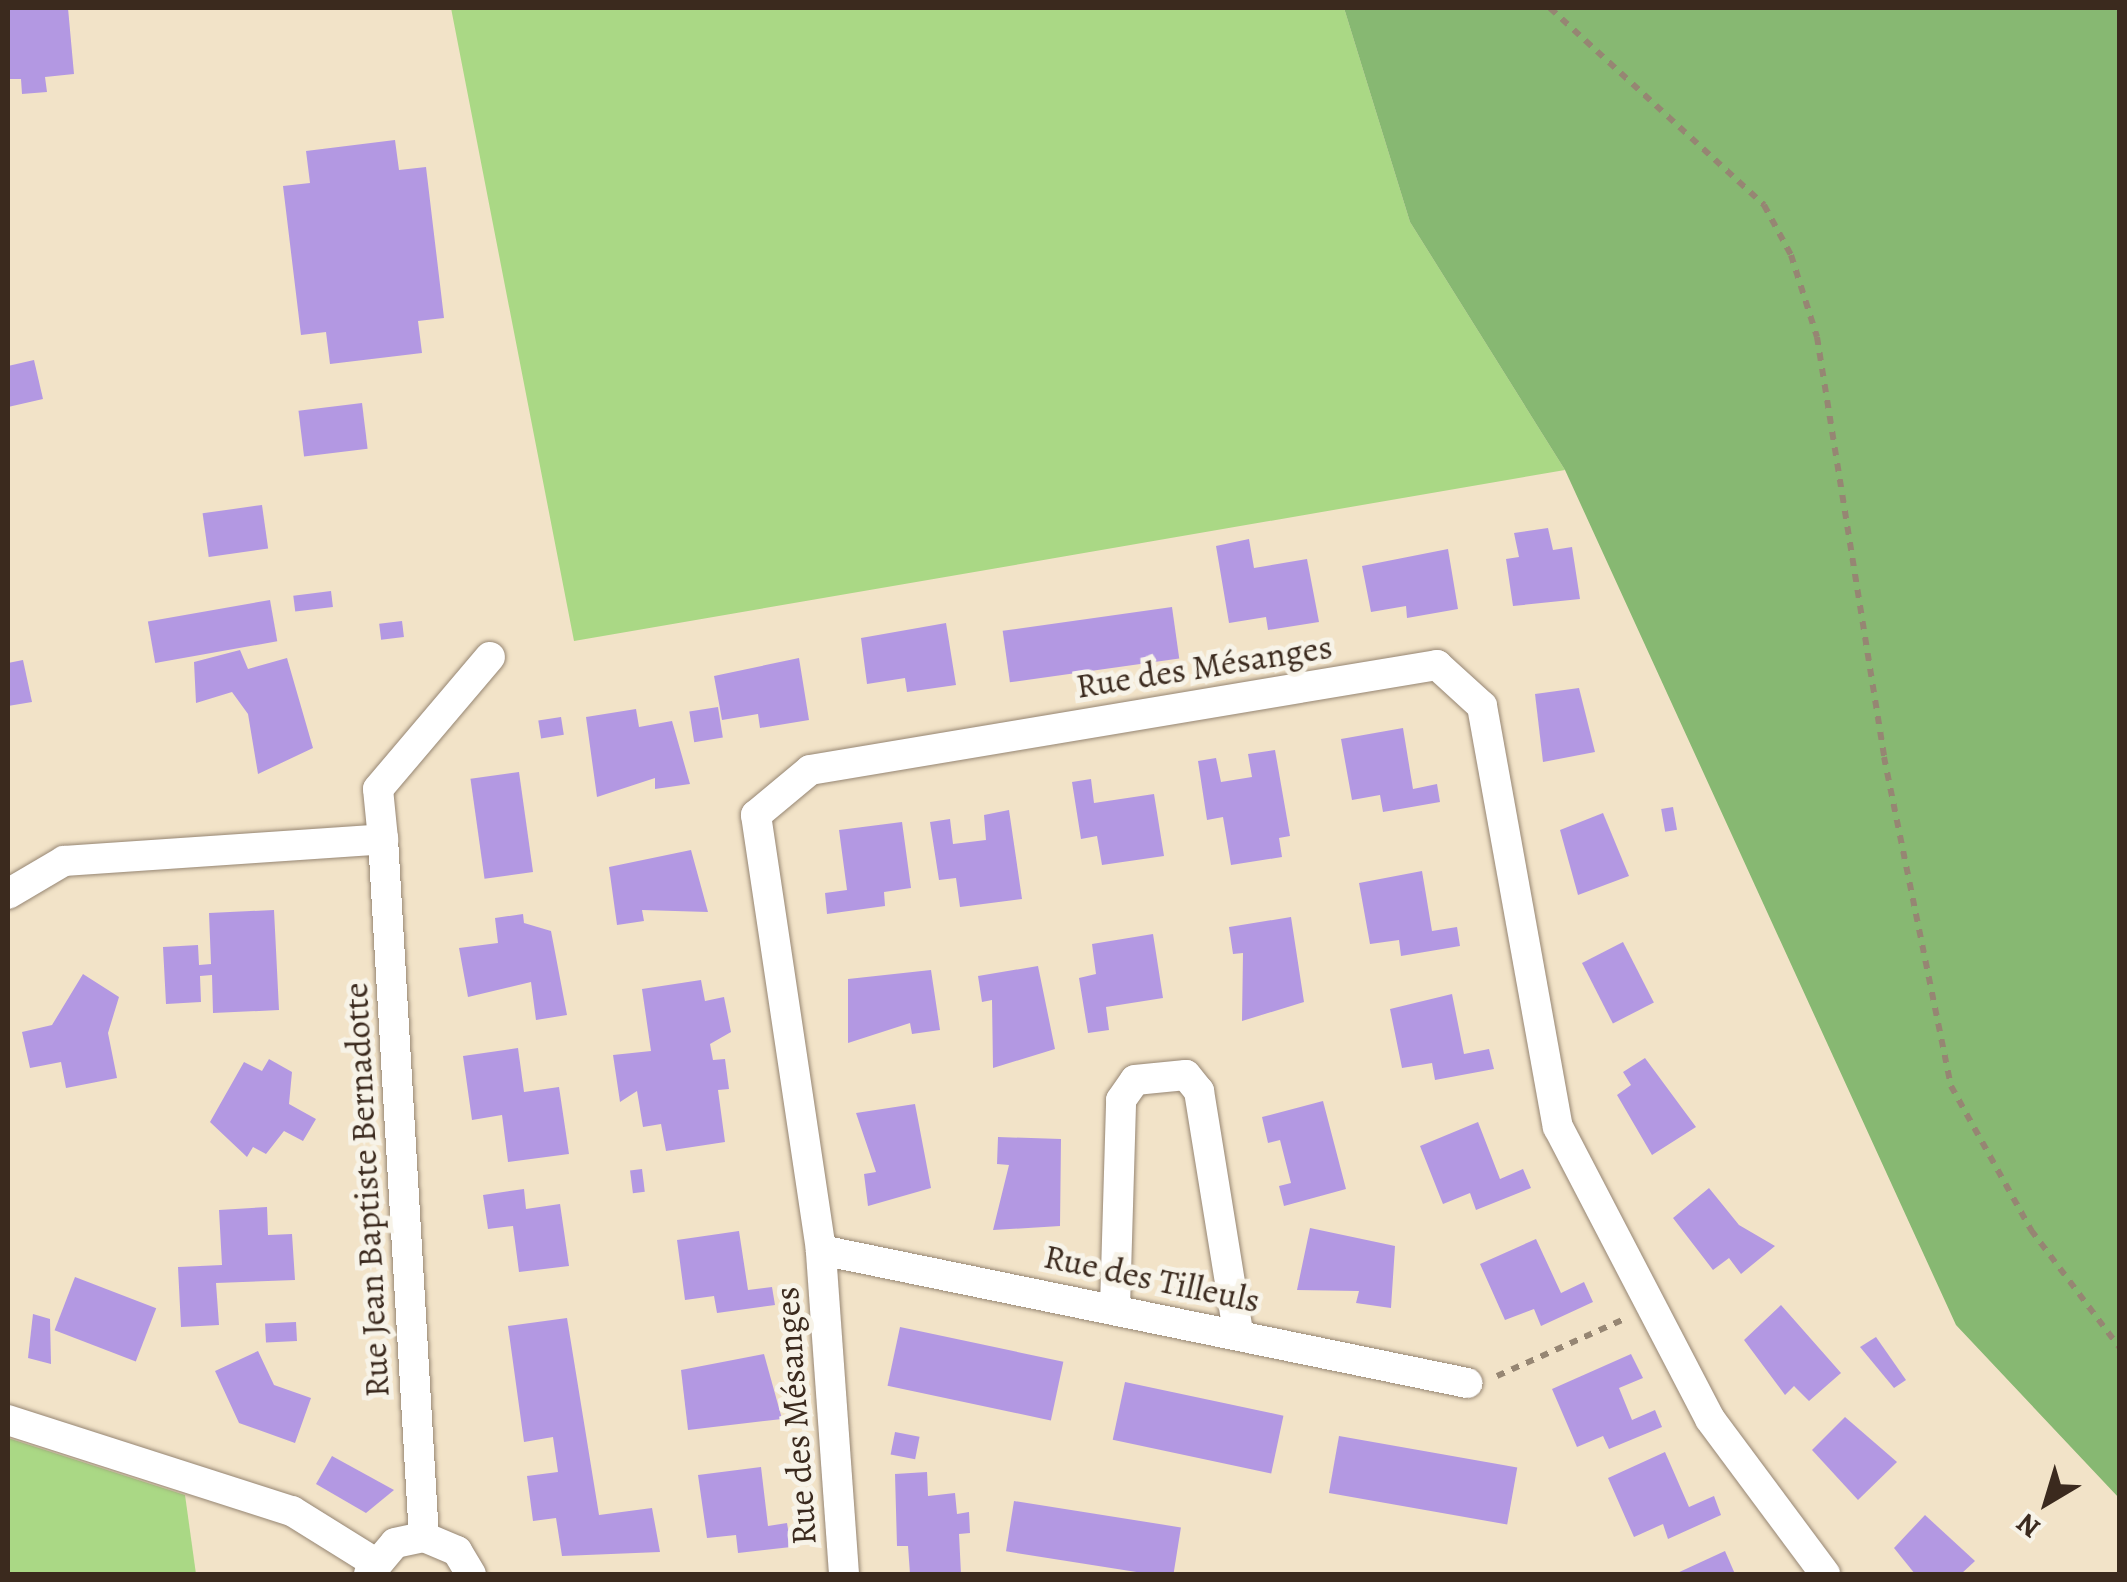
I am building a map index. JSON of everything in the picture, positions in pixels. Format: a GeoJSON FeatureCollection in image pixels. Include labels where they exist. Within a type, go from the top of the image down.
{"type":"FeatureCollection","features":[{"type":"Feature","properties":{"kind":"street","name":"Rue Jean Baptiste Bernadotte"},"geometry":{"type":"LineString","coordinates":[[424,1537],[378,790],[490,657]]}},
{"type":"Feature","properties":{"kind":"street","name":"Rue des Mésanges"},"geometry":{"type":"LineString","coordinates":[[844,1574],[821,1250],[756,815],[810,770],[1437,666],[1482,706],[1558,1127],[1710,1419],[1825,1574]]}},
{"type":"Feature","properties":{"kind":"street"},"geometry":{"type":"LineString","coordinates":[[8,894],[64,861],[383,839]]}},
{"type":"Feature","properties":{"kind":"street"},"geometry":{"type":"LineString","coordinates":[[1115,1308],[1121,1100],[1135,1080],[1186,1076],[1199,1091],[1238,1333]]}},
{"type":"Feature","properties":{"kind":"street","name":"Rue des Tilleuls"},"geometry":{"type":"LineString","coordinates":[[821,1250],[1466,1383]]}},
{"type":"Feature","properties":{"kind":"street"},"geometry":{"type":"LineString","coordinates":[[8,1420],[292,1511],[372,1568],[395,1543],[424,1537],[457,1552],[471,1574]]}},
{"type":"Feature","properties":{"kind":"path"},"geometry":{"type":"LineString","coordinates":[[1550,8],[1764,205],[1790,255],[1818,337],[1884,757],[1951,1086],[2032,1230],[2120,1348]]}},
{"type":"Feature","properties":{"kind":"path"},"geometry":{"type":"LineString","coordinates":[[1466,1383],[1652,1307]]}},
{"type":"Feature","properties":{"kind":"green space"},"geometry":{"type":"Polygon","coordinates":[[[451,8],[1344,8],[1410,222],[1565,470],[574,641],[451,8]]]}},
{"type":"Feature","properties":{"kind":"green space"},"geometry":{"type":"Polygon","coordinates":[[[1344,8],[2119,8],[2119,1498],[1956,1325],[1565,470],[1410,222],[1344,8]]]}},
{"type":"Feature","properties":{"kind":"green space"},"geometry":{"type":"Polygon","coordinates":[[[8,1438],[185,1495],[196,1574],[8,1574],[8,1438]]]}},
{"type":"Feature","properties":{"kind":"building"},"geometry":{"type":"Polygon","coordinates":[[[8,8],[68,8],[74,74],[45,77],[47,92],[22,94],[21,79],[9,79],[8,8]]]}},
{"type":"Feature","properties":{"kind":"building"},"geometry":{"type":"Polygon","coordinates":[[[395,140],[399,170],[426,167],[444,318],[418,321],[422,353],[330,364],[326,332],[301,335],[283,186],[310,183],[306,151],[395,140]]]}},
{"type":"Feature","properties":{"kind":"building"},"geometry":{"type":"Polygon","coordinates":[[[34,360],[43,399],[8,407],[8,366],[34,360]]]}},
{"type":"Feature","properties":{"kind":"building"},"geometry":{"type":"Polygon","coordinates":[[[362,403],[368,449],[304,456],[298,411],[362,403]]]}},
{"type":"Feature","properties":{"kind":"building"},"geometry":{"type":"Polygon","coordinates":[[[262,505],[268,549],[209,557],[203,513],[262,505]]]}},
{"type":"Feature","properties":{"kind":"building"},"geometry":{"type":"Polygon","coordinates":[[[1548,528],[1553,550],[1572,547],[1580,599],[1513,606],[1506,559],[1519,557],[1514,533],[1548,528]]]}},
{"type":"Feature","properties":{"kind":"building"},"geometry":{"type":"Polygon","coordinates":[[[1249,539],[1254,568],[1307,559],[1319,622],[1268,630],[1266,617],[1229,623],[1216,546],[1249,539]]]}},
{"type":"Feature","properties":{"kind":"building"},"geometry":{"type":"Polygon","coordinates":[[[1448,549],[1458,609],[1407,618],[1406,606],[1371,612],[1362,566],[1448,549]]]}},
{"type":"Feature","properties":{"kind":"building"},"geometry":{"type":"Polygon","coordinates":[[[331,591],[333,607],[295,612],[293,596],[331,591]]]}},
{"type":"Feature","properties":{"kind":"building"},"geometry":{"type":"Polygon","coordinates":[[[270,600],[277,641],[155,663],[148,622],[270,600]]]}},
{"type":"Feature","properties":{"kind":"building"},"geometry":{"type":"Polygon","coordinates":[[[1172,607],[1179,658],[1010,682],[1003,631],[1172,607]]]}},
{"type":"Feature","properties":{"kind":"building"},"geometry":{"type":"Polygon","coordinates":[[[402,621],[404,637],[381,640],[379,624],[402,621]]]}},
{"type":"Feature","properties":{"kind":"building"},"geometry":{"type":"Polygon","coordinates":[[[946,623],[956,685],[907,692],[905,678],[867,684],[861,638],[946,623]]]}},
{"type":"Feature","properties":{"kind":"building"},"geometry":{"type":"Polygon","coordinates":[[[240,650],[248,669],[287,658],[313,748],[258,774],[248,714],[232,692],[196,703],[194,662],[240,650]]]}},
{"type":"Feature","properties":{"kind":"building"},"geometry":{"type":"Polygon","coordinates":[[[799,658],[809,720],[760,728],[758,714],[722,720],[714,676],[799,658]]]}},
{"type":"Feature","properties":{"kind":"building"},"geometry":{"type":"Polygon","coordinates":[[[23,660],[32,702],[8,706],[8,663],[23,660]]]}},
{"type":"Feature","properties":{"kind":"building"},"geometry":{"type":"Polygon","coordinates":[[[1579,688],[1595,752],[1543,762],[1535,694],[1579,688]]]}},
{"type":"Feature","properties":{"kind":"building"},"geometry":{"type":"Polygon","coordinates":[[[718,707],[723,738],[694,742],[689,712],[718,707]]]}},
{"type":"Feature","properties":{"kind":"building"},"geometry":{"type":"Polygon","coordinates":[[[636,709],[639,727],[672,721],[690,784],[655,789],[655,778],[597,797],[586,717],[636,709]]]}},
{"type":"Feature","properties":{"kind":"building"},"geometry":{"type":"Polygon","coordinates":[[[561,717],[564,735],[541,738],[538,721],[561,717]]]}},
{"type":"Feature","properties":{"kind":"building"},"geometry":{"type":"Polygon","coordinates":[[[1403,728],[1413,789],[1437,784],[1440,802],[1383,812],[1380,795],[1352,800],[1341,739],[1403,728]]]}},
{"type":"Feature","properties":{"kind":"building"},"geometry":{"type":"Polygon","coordinates":[[[1275,750],[1290,836],[1279,838],[1282,857],[1231,865],[1223,817],[1207,820],[1198,761],[1216,758],[1221,782],[1252,777],[1248,754],[1275,750]]]}},
{"type":"Feature","properties":{"kind":"building"},"geometry":{"type":"Polygon","coordinates":[[[519,772],[533,872],[485,879],[470,779],[519,772]]]}},
{"type":"Feature","properties":{"kind":"building"},"geometry":{"type":"Polygon","coordinates":[[[1091,779],[1094,803],[1154,794],[1164,856],[1102,865],[1097,836],[1081,839],[1072,782],[1091,779]]]}},
{"type":"Feature","properties":{"kind":"building"},"geometry":{"type":"Polygon","coordinates":[[[1673,807],[1677,830],[1665,832],[1661,809],[1673,807]]]}},
{"type":"Feature","properties":{"kind":"building"},"geometry":{"type":"Polygon","coordinates":[[[1009,810],[1022,899],[960,907],[956,878],[939,880],[930,822],[950,819],[953,844],[986,840],[984,815],[1009,810]]]}},
{"type":"Feature","properties":{"kind":"building"},"geometry":{"type":"Polygon","coordinates":[[[1603,813],[1629,876],[1578,895],[1560,830],[1603,813]]]}},
{"type":"Feature","properties":{"kind":"building"},"geometry":{"type":"Polygon","coordinates":[[[902,822],[911,888],[884,892],[885,906],[827,914],[825,893],[847,890],[839,830],[902,822]]]}},
{"type":"Feature","properties":{"kind":"building"},"geometry":{"type":"Polygon","coordinates":[[[691,850],[708,912],[642,910],[644,921],[617,925],[609,867],[691,850]]]}},
{"type":"Feature","properties":{"kind":"building"},"geometry":{"type":"Polygon","coordinates":[[[1422,871],[1432,931],[1457,927],[1460,946],[1401,956],[1399,940],[1370,944],[1359,883],[1422,871]]]}},
{"type":"Feature","properties":{"kind":"building"},"geometry":{"type":"Polygon","coordinates":[[[274,910],[279,1010],[213,1013],[212,975],[200,976],[201,1002],[166,1004],[163,947],[198,945],[199,965],[211,964],[209,913],[274,910]]]}},
{"type":"Feature","properties":{"kind":"building"},"geometry":{"type":"Polygon","coordinates":[[[523,914],[524,923],[551,931],[567,1015],[536,1020],[531,982],[468,997],[459,948],[498,943],[495,918],[523,914]]]}},
{"type":"Feature","properties":{"kind":"building"},"geometry":{"type":"Polygon","coordinates":[[[1291,917],[1304,1002],[1242,1021],[1243,953],[1233,954],[1229,927],[1291,917]]]}},
{"type":"Feature","properties":{"kind":"building"},"geometry":{"type":"Polygon","coordinates":[[[1153,934],[1163,998],[1106,1007],[1109,1030],[1088,1033],[1079,978],[1096,974],[1092,944],[1153,934]]]}},
{"type":"Feature","properties":{"kind":"building"},"geometry":{"type":"Polygon","coordinates":[[[1623,942],[1654,1003],[1613,1023],[1582,963],[1623,942]]]}},
{"type":"Feature","properties":{"kind":"building"},"geometry":{"type":"Polygon","coordinates":[[[1038,966],[1055,1049],[993,1068],[992,1000],[982,1002],[978,976],[1038,966]]]}},
{"type":"Feature","properties":{"kind":"building"},"geometry":{"type":"Polygon","coordinates":[[[931,970],[940,1030],[912,1034],[910,1023],[848,1043],[848,979],[931,970]]]}},
{"type":"Feature","properties":{"kind":"building"},"geometry":{"type":"Polygon","coordinates":[[[83,974],[119,997],[108,1033],[117,1078],[66,1088],[61,1062],[30,1068],[22,1032],[52,1025],[83,974]]]}},
{"type":"Feature","properties":{"kind":"building"},"geometry":{"type":"Polygon","coordinates":[[[701,980],[705,1001],[724,997],[731,1032],[710,1044],[713,1060],[725,1059],[729,1089],[718,1090],[725,1142],[666,1151],[661,1124],[643,1127],[637,1091],[620,1102],[613,1055],[651,1051],[642,989],[701,980]]]}},
{"type":"Feature","properties":{"kind":"building"},"geometry":{"type":"Polygon","coordinates":[[[1452,994],[1464,1054],[1489,1049],[1494,1069],[1435,1080],[1432,1063],[1402,1068],[1390,1009],[1452,994]]]}},
{"type":"Feature","properties":{"kind":"building"},"geometry":{"type":"Polygon","coordinates":[[[518,1048],[524,1092],[559,1087],[569,1154],[508,1162],[502,1115],[472,1120],[463,1056],[518,1048]]]}},
{"type":"Feature","properties":{"kind":"building"},"geometry":{"type":"Polygon","coordinates":[[[1645,1058],[1696,1127],[1652,1155],[1617,1095],[1631,1085],[1623,1072],[1645,1058]]]}},
{"type":"Feature","properties":{"kind":"building"},"geometry":{"type":"Polygon","coordinates":[[[269,1059],[292,1072],[289,1104],[316,1119],[303,1141],[284,1131],[266,1154],[253,1147],[247,1157],[210,1122],[244,1062],[262,1071],[269,1059]]]}},
{"type":"Feature","properties":{"kind":"building"},"geometry":{"type":"Polygon","coordinates":[[[1323,1101],[1346,1189],[1284,1206],[1279,1186],[1291,1183],[1280,1140],[1268,1143],[1262,1117],[1323,1101]]]}},
{"type":"Feature","properties":{"kind":"building"},"geometry":{"type":"Polygon","coordinates":[[[915,1104],[931,1188],[868,1206],[864,1174],[876,1172],[856,1113],[915,1104]]]}},
{"type":"Feature","properties":{"kind":"building"},"geometry":{"type":"Polygon","coordinates":[[[1478,1122],[1500,1179],[1523,1169],[1531,1188],[1476,1210],[1470,1193],[1443,1204],[1420,1146],[1478,1122]]]}},
{"type":"Feature","properties":{"kind":"building"},"geometry":{"type":"Polygon","coordinates":[[[998,1137],[1061,1139],[1060,1226],[993,1230],[1009,1165],[997,1164],[998,1137]]]}},
{"type":"Feature","properties":{"kind":"building"},"geometry":{"type":"Polygon","coordinates":[[[642,1169],[645,1192],[633,1193],[630,1170],[642,1169]]]}},
{"type":"Feature","properties":{"kind":"building"},"geometry":{"type":"Polygon","coordinates":[[[1709,1188],[1739,1225],[1775,1246],[1741,1274],[1729,1258],[1713,1270],[1673,1218],[1709,1188]]]}},
{"type":"Feature","properties":{"kind":"building"},"geometry":{"type":"Polygon","coordinates":[[[524,1189],[526,1209],[560,1204],[569,1266],[519,1272],[513,1226],[488,1229],[483,1195],[524,1189]]]}},
{"type":"Feature","properties":{"kind":"building"},"geometry":{"type":"Polygon","coordinates":[[[267,1207],[268,1235],[292,1234],[295,1280],[216,1283],[219,1325],[181,1327],[178,1267],[222,1265],[219,1210],[267,1207]]]}},
{"type":"Feature","properties":{"kind":"building"},"geometry":{"type":"Polygon","coordinates":[[[1310,1228],[1395,1246],[1391,1308],[1356,1303],[1359,1291],[1297,1290],[1310,1228]]]}},
{"type":"Feature","properties":{"kind":"building"},"geometry":{"type":"Polygon","coordinates":[[[739,1231],[748,1290],[772,1287],[775,1305],[717,1313],[714,1296],[685,1300],[677,1240],[739,1231]]]}},
{"type":"Feature","properties":{"kind":"building"},"geometry":{"type":"Polygon","coordinates":[[[1536,1239],[1561,1293],[1584,1282],[1593,1302],[1541,1326],[1534,1309],[1505,1320],[1480,1264],[1536,1239]]]}},
{"type":"Feature","properties":{"kind":"building"},"geometry":{"type":"Polygon","coordinates":[[[75,1277],[156,1308],[136,1361],[55,1330],[75,1277]]]}},
{"type":"Feature","properties":{"kind":"building"},"geometry":{"type":"Polygon","coordinates":[[[1781,1305],[1841,1373],[1809,1401],[1794,1386],[1785,1395],[1744,1340],[1781,1305]]]}},
{"type":"Feature","properties":{"kind":"building"},"geometry":{"type":"Polygon","coordinates":[[[33,1314],[50,1319],[51,1364],[28,1358],[33,1314]]]}},
{"type":"Feature","properties":{"kind":"building"},"geometry":{"type":"Polygon","coordinates":[[[567,1318],[599,1515],[652,1508],[660,1552],[562,1556],[556,1518],[533,1521],[527,1476],[558,1472],[553,1437],[524,1442],[508,1326],[567,1318]]]}},
{"type":"Feature","properties":{"kind":"building"},"geometry":{"type":"Polygon","coordinates":[[[296,1322],[297,1341],[266,1343],[265,1324],[296,1322]]]}},
{"type":"Feature","properties":{"kind":"building"},"geometry":{"type":"Polygon","coordinates":[[[900,1327],[1063,1362],[1051,1420],[888,1386],[900,1327]]]}},
{"type":"Feature","properties":{"kind":"building"},"geometry":{"type":"Polygon","coordinates":[[[1876,1337],[1906,1380],[1894,1388],[1860,1347],[1876,1337]]]}},
{"type":"Feature","properties":{"kind":"building"},"geometry":{"type":"Polygon","coordinates":[[[258,1351],[274,1385],[311,1398],[295,1443],[239,1423],[215,1371],[258,1351]]]}},
{"type":"Feature","properties":{"kind":"building"},"geometry":{"type":"Polygon","coordinates":[[[764,1354],[782,1419],[688,1430],[681,1370],[764,1354]]]}},
{"type":"Feature","properties":{"kind":"building"},"geometry":{"type":"Polygon","coordinates":[[[1631,1354],[1643,1378],[1619,1388],[1632,1420],[1655,1410],[1662,1427],[1609,1449],[1603,1436],[1577,1447],[1552,1389],[1631,1354]]]}},
{"type":"Feature","properties":{"kind":"building"},"geometry":{"type":"Polygon","coordinates":[[[1125,1382],[1283,1416],[1271,1473],[1113,1440],[1125,1382]]]}},
{"type":"Feature","properties":{"kind":"building"},"geometry":{"type":"Polygon","coordinates":[[[1845,1417],[1897,1462],[1858,1500],[1812,1450],[1845,1417]]]}},
{"type":"Feature","properties":{"kind":"building"},"geometry":{"type":"Polygon","coordinates":[[[895,1432],[920,1437],[915,1459],[891,1455],[895,1432]]]}},
{"type":"Feature","properties":{"kind":"building"},"geometry":{"type":"Polygon","coordinates":[[[1339,1436],[1517,1467],[1507,1525],[1329,1493],[1339,1436]]]}},
{"type":"Feature","properties":{"kind":"building"},"geometry":{"type":"Polygon","coordinates":[[[1665,1452],[1689,1507],[1714,1496],[1721,1515],[1668,1539],[1663,1524],[1634,1537],[1608,1478],[1665,1452]]]}},
{"type":"Feature","properties":{"kind":"building"},"geometry":{"type":"Polygon","coordinates":[[[332,1456],[394,1490],[366,1513],[316,1484],[332,1456]]]}},
{"type":"Feature","properties":{"kind":"building"},"geometry":{"type":"Polygon","coordinates":[[[761,1467],[768,1526],[787,1523],[791,1547],[738,1553],[736,1535],[707,1538],[698,1475],[761,1467]]]}},
{"type":"Feature","properties":{"kind":"building"},"geometry":{"type":"Polygon","coordinates":[[[927,1472],[928,1496],[955,1493],[957,1514],[969,1512],[970,1533],[959,1534],[961,1574],[910,1574],[908,1546],[897,1546],[895,1474],[927,1472]]]}},
{"type":"Feature","properties":{"kind":"building"},"geometry":{"type":"Polygon","coordinates":[[[1014,1501],[1181,1527],[1174,1574],[1149,1574],[1006,1551],[1014,1501]]]}},
{"type":"Feature","properties":{"kind":"building"},"geometry":{"type":"Polygon","coordinates":[[[1925,1515],[1975,1561],[1961,1574],[1915,1574],[1894,1548],[1925,1515]]]}},
{"type":"Feature","properties":{"kind":"building"},"geometry":{"type":"Polygon","coordinates":[[[1725,1551],[1735,1574],[1675,1574],[1725,1551]]]}}]}
